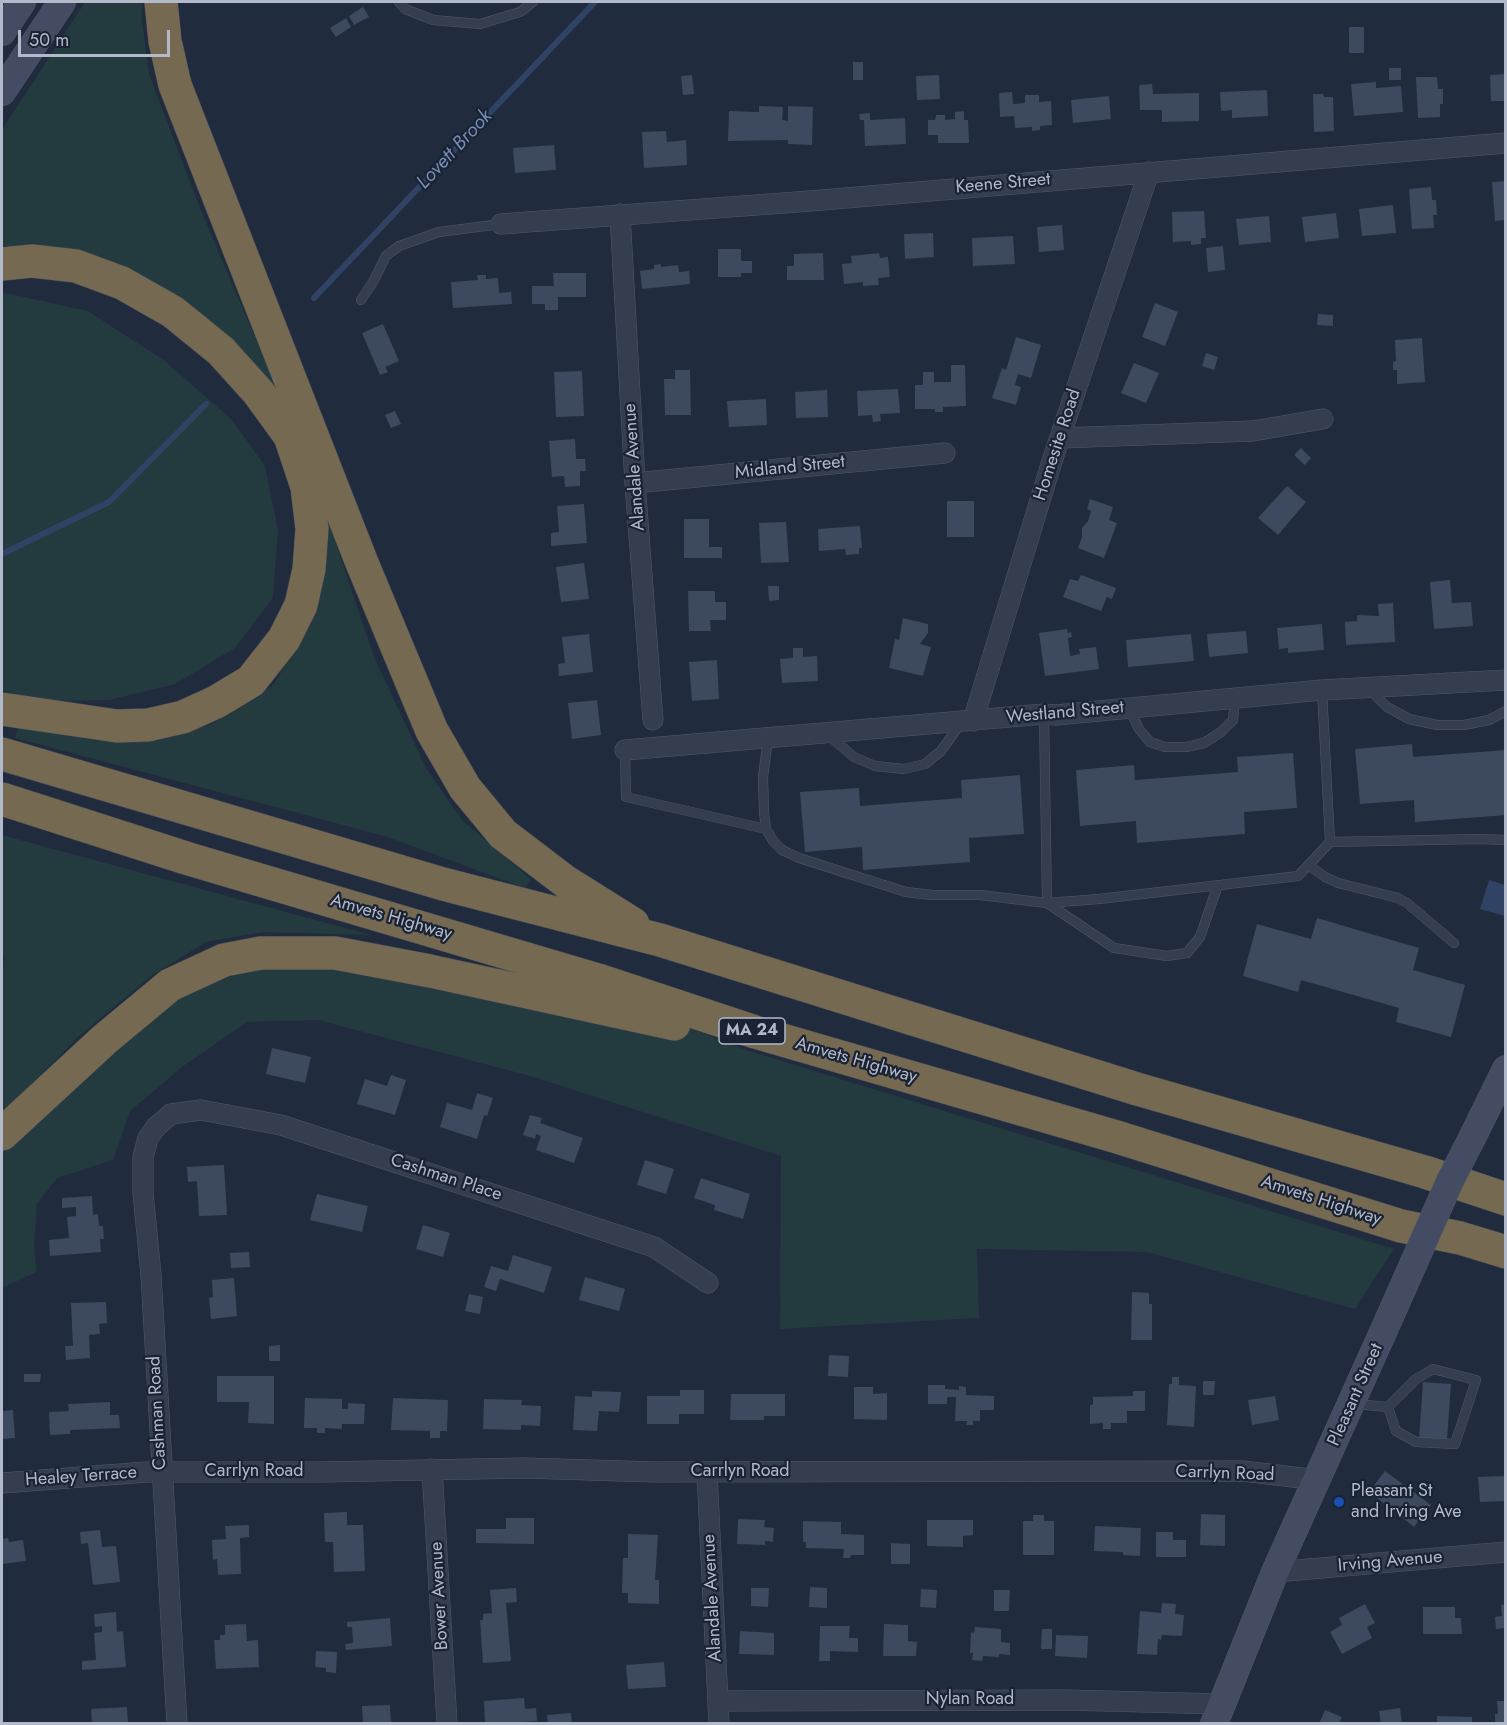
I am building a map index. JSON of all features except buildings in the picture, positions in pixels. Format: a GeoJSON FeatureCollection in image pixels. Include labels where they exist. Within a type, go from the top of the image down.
{"type":"FeatureCollection","features":[{"type":"Feature","properties":{"kind":"highway"},"geometry":{"type":"LineString","coordinates":[[161,2],[165,41],[174,85],[362,563],[432,731],[465,788],[503,834],[566,882],[660,940]]}},
{"type":"Feature","properties":{"kind":"highway"},"geometry":{"type":"LineString","coordinates":[[2,264],[32,261],[76,266],[113,280],[173,312],[221,351],[258,392],[290,435],[307,487],[312,530],[309,569],[301,605],[284,639],[251,681],[216,702],[183,717],[148,725],[117,726],[2,709]]}},
{"type":"Feature","properties":{"kind":"highway"},"geometry":{"type":"LineString","coordinates":[[2,754],[442,884],[660,940],[1137,1089],[1414,1169],[1506,1199]]}},
{"type":"Feature","properties":{"kind":"highway","name":"Amvets Highway"},"geometry":{"type":"LineString","coordinates":[[2,799],[189,859],[598,980],[755,1032],[1117,1137],[1401,1226],[1460,1238],[1506,1252]]}},
{"type":"Feature","properties":{"kind":"highway"},"geometry":{"type":"LineString","coordinates":[[2,1134],[105,1039],[170,985],[224,960],[261,952],[335,953],[681,1025],[755,1032]]}},
{"type":"Feature","properties":{"kind":"main road"},"geometry":{"type":"LineString","coordinates":[[2,33],[22,2]]}},
{"type":"Feature","properties":{"kind":"main road"},"geometry":{"type":"LineString","coordinates":[[2,92],[62,2]]}},
{"type":"Feature","properties":{"kind":"main road","name":"Pleasant Street"},"geometry":{"type":"LineString","coordinates":[[1218,1714],[1275,1572],[1450,1181],[1506,1070]]}},
{"type":"Feature","properties":{"kind":"street","name":"Keene Street"},"geometry":{"type":"LineString","coordinates":[[501,224],[822,200],[1506,143]]}},
{"type":"Feature","properties":{"kind":"street","name":"Homesite Road"},"geometry":{"type":"LineString","coordinates":[[967,722],[1149,172]]}},
{"type":"Feature","properties":{"kind":"street","name":"Alandale Avenue"},"geometry":{"type":"LineString","coordinates":[[620,214],[635,483],[653,720]]}},
{"type":"Feature","properties":{"kind":"street"},"geometry":{"type":"LineString","coordinates":[[1060,438],[1253,431],[1323,419]]}},
{"type":"Feature","properties":{"kind":"street","name":"Midland Street"},"geometry":{"type":"LineString","coordinates":[[635,483],[945,453]]}},
{"type":"Feature","properties":{"kind":"street","name":"Westland Street"},"geometry":{"type":"LineString","coordinates":[[625,750],[1044,714],[1056,715],[1322,690],[1506,680]]}},
{"type":"Feature","properties":{"kind":"street","name":"Cashman Place"},"geometry":{"type":"LineString","coordinates":[[172,1114],[201,1110],[281,1125],[654,1247],[708,1283]]}},
{"type":"Feature","properties":{"kind":"street","name":"Cashman Road"},"geometry":{"type":"LineString","coordinates":[[172,1114],[156,1127],[148,1138],[143,1156],[143,1193],[152,1286],[177,1724]]}},
{"type":"Feature","properties":{"kind":"street","name":"Carrlyn Road"},"geometry":{"type":"LineString","coordinates":[[161,1472],[525,1468],[707,1472],[1243,1471],[1318,1480]]}},
{"type":"Feature","properties":{"kind":"street","name":"Bower Avenue"},"geometry":{"type":"LineString","coordinates":[[432,1470],[447,1724]]}},
{"type":"Feature","properties":{"kind":"street","name":"Healey Terrace"},"geometry":{"type":"LineString","coordinates":[[2,1483],[161,1472]]}},
{"type":"Feature","properties":{"kind":"street","name":"Alandale Avenue"},"geometry":{"type":"LineString","coordinates":[[707,1472],[719,1724]]}},
{"type":"Feature","properties":{"kind":"street","name":"Irving Avenue"},"geometry":{"type":"LineString","coordinates":[[1275,1572],[1506,1552]]}},
{"type":"Feature","properties":{"kind":"street","name":"Nylan Road"},"geometry":{"type":"LineString","coordinates":[[718,1701],[1066,1700],[1218,1714]]}},
{"type":"Feature","properties":{"kind":"lane"},"geometry":{"type":"LineString","coordinates":[[399,2],[405,9],[432,20],[480,24],[520,12],[533,2]]}},
{"type":"Feature","properties":{"kind":"lane"},"geometry":{"type":"LineString","coordinates":[[361,300],[386,256],[399,246],[439,232],[501,224]]}},
{"type":"Feature","properties":{"kind":"lane"},"geometry":{"type":"LineString","coordinates":[[1368,687],[1387,707],[1408,719],[1437,725],[1464,725],[1490,720],[1506,711]]}},
{"type":"Feature","properties":{"kind":"lane"},"geometry":{"type":"LineString","coordinates":[[1322,690],[1330,842]]}},
{"type":"Feature","properties":{"kind":"lane"},"geometry":{"type":"LineString","coordinates":[[1129,708],[1139,729],[1150,742],[1165,747],[1186,747],[1204,743],[1221,732],[1233,720],[1235,698]]}},
{"type":"Feature","properties":{"kind":"lane"},"geometry":{"type":"LineString","coordinates":[[1044,714],[1047,903]]}},
{"type":"Feature","properties":{"kind":"lane"},"geometry":{"type":"LineString","coordinates":[[826,733],[854,757],[875,766],[904,769],[925,764],[941,751],[967,722]]}},
{"type":"Feature","properties":{"kind":"lane"},"geometry":{"type":"LineString","coordinates":[[768,738],[763,777],[765,829],[782,850],[799,858],[906,892],[932,895],[980,895],[1047,903],[1298,876],[1330,842],[1506,840]]}},
{"type":"Feature","properties":{"kind":"lane"},"geometry":{"type":"LineString","coordinates":[[625,750],[626,797],[765,829]]}},
{"type":"Feature","properties":{"kind":"lane"},"geometry":{"type":"LineString","coordinates":[[1308,865],[1324,877],[1338,883],[1398,898],[1454,943]]}},
{"type":"Feature","properties":{"kind":"lane"},"geometry":{"type":"LineString","coordinates":[[1047,903],[1114,948],[1167,956],[1187,953],[1200,938],[1218,885]]}},
{"type":"Feature","properties":{"kind":"lane"},"geometry":{"type":"LineString","coordinates":[[1433,1369],[1476,1380],[1455,1444],[1416,1442],[1396,1431],[1389,1407],[1416,1379],[1433,1369]]}},
{"type":"Feature","properties":{"kind":"lane"},"geometry":{"type":"LineString","coordinates":[[1352,1404],[1389,1407]]}},
{"type":"Feature","properties":{"kind":"green space"},"geometry":{"type":"Polygon","coordinates":[[[85,2],[142,2],[149,74],[200,208],[291,422],[216,330],[43,246],[2,246],[2,130],[85,2]]]}},
{"type":"Feature","properties":{"kind":"green space"},"geometry":{"type":"Polygon","coordinates":[[[2,294],[88,311],[165,361],[232,420],[265,466],[278,530],[273,598],[235,648],[175,684],[109,700],[41,701],[2,690],[2,294]]]}},
{"type":"Feature","properties":{"kind":"green space"},"geometry":{"type":"Polygon","coordinates":[[[321,499],[374,657],[426,768],[462,820],[532,880],[525,888],[388,837],[15,738],[19,727],[99,741],[157,741],[212,724],[273,685],[311,624],[321,558],[321,499]]]}},
{"type":"Feature","properties":{"kind":"green space"},"geometry":{"type":"Polygon","coordinates":[[[2,835],[371,935],[263,932],[206,942],[151,976],[78,1037],[2,1114],[4,959],[2,947],[2,835]]]}},
{"type":"Feature","properties":{"kind":"green space"},"geometry":{"type":"Polygon","coordinates":[[[261,953],[681,1025],[746,1050],[1394,1249],[1355,1309],[1147,1252],[977,1249],[979,1318],[780,1329],[781,1156],[530,1076],[318,1020],[247,1022],[182,1067],[130,1111],[113,1160],[57,1178],[37,1204],[34,1243],[36,1272],[2,1288],[2,1134],[105,1039],[261,953]]]}},
{"type":"Feature","properties":{"kind":"water"},"geometry":{"type":"Polygon","coordinates":[[[1489,880],[1505,885],[1505,916],[1480,909],[1489,880]]]}},
{"type":"Feature","properties":{"kind":"waterway","name":"Lovett Brook"},"geometry":{"type":"LineString","coordinates":[[314,298],[595,2]]}},
{"type":"Feature","properties":{"kind":"waterway","name":"Lovett Brook"},"geometry":{"type":"LineString","coordinates":[[2,554],[109,502],[206,404]]}},
{"type":"Feature","properties":{"kind":"place","name":"Pleasant St and Irving Ave"},"geometry":{"type":"Point","coordinates":[1339,1502]}}]}
